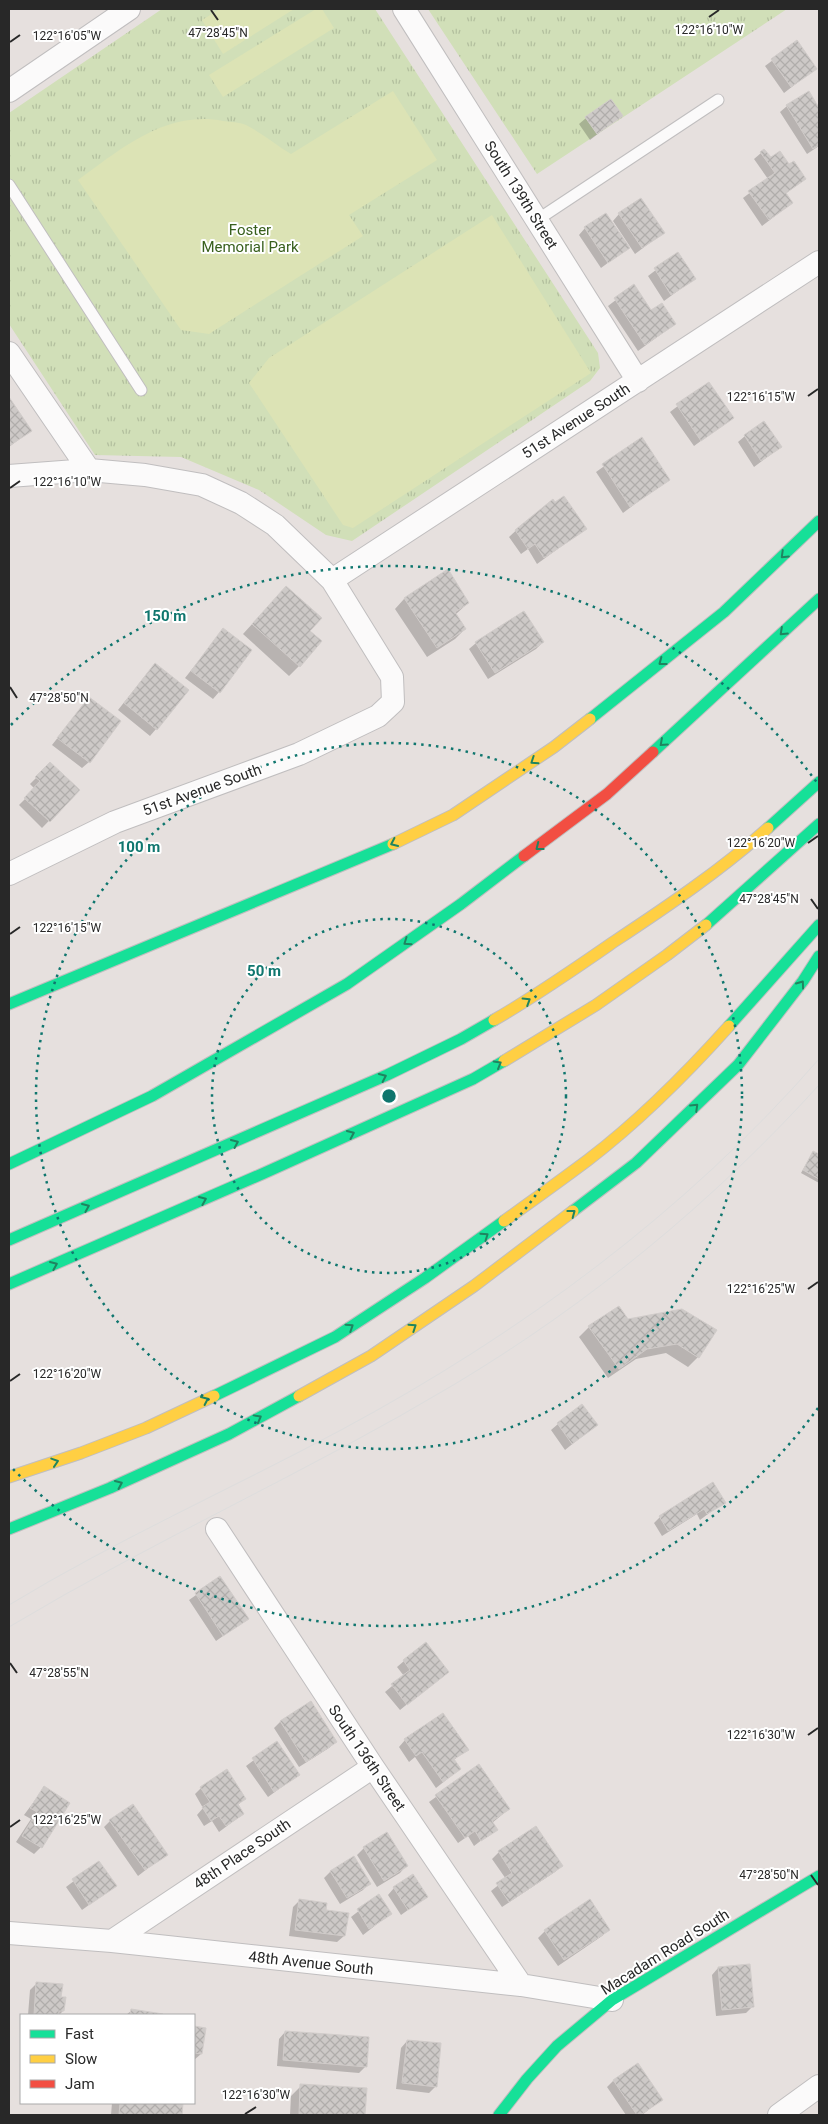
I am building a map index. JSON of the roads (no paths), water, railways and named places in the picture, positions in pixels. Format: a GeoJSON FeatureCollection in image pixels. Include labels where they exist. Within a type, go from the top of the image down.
{"type":"FeatureCollection","features":[{"type":"Feature","properties":{"kind":"main road"},"geometry":{"type":"LineString","coordinates":[[9,1004],[384,848],[453,815],[554,747],[668,658],[724,612],[819,521]]}},
{"type":"Feature","properties":{"kind":"main road"},"geometry":{"type":"LineString","coordinates":[[9,1164],[161,1091],[347,984],[461,904],[607,794],[819,599]]}},
{"type":"Feature","properties":{"kind":"main road"},"geometry":{"type":"LineString","coordinates":[[9,1240],[387,1075],[461,1039],[529,1000],[653,916],[744,849],[819,782]]}},
{"type":"Feature","properties":{"kind":"main road"},"geometry":{"type":"LineString","coordinates":[[9,1284],[262,1174],[473,1079],[596,1005],[667,955],[721,913],[819,824]]}},
{"type":"Feature","properties":{"kind":"main road"},"geometry":{"type":"LineString","coordinates":[[9,1476],[81,1453],[146,1428],[262,1374],[335,1337],[425,1278],[589,1159],[655,1102],[704,1053],[819,925]]}},
{"type":"Feature","properties":{"kind":"main road"},"geometry":{"type":"LineString","coordinates":[[9,1529],[110,1488],[229,1434],[371,1356],[474,1286],[636,1163],[725,1078],[738,1065],[804,981],[819,956]]}},
{"type":"Feature","properties":{"kind":"main road","name":"Macadam Road South"},"geometry":{"type":"LineString","coordinates":[[499,2115],[527,2079],[557,2046],[612,2000],[819,1876]]}},
{"type":"Feature","properties":{"kind":"street"},"geometry":{"type":"LineString","coordinates":[[9,91],[129,9]]}},
{"type":"Feature","properties":{"kind":"street","name":"South 139th Street"},"geometry":{"type":"LineString","coordinates":[[404,9],[638,381]]}},
{"type":"Feature","properties":{"kind":"street","name":"51st Avenue South"},"geometry":{"type":"LineString","coordinates":[[9,874],[115,822],[299,754],[378,716],[393,702],[392,677],[332,580],[819,262]]}},
{"type":"Feature","properties":{"kind":"street"},"geometry":{"type":"LineString","coordinates":[[9,353],[89,470]]}},
{"type":"Feature","properties":{"kind":"street"},"geometry":{"type":"LineString","coordinates":[[9,476],[89,470],[202,485],[241,503],[275,525],[332,580]]}},
{"type":"Feature","properties":{"kind":"street","name":"South 136th Street"},"geometry":{"type":"LineString","coordinates":[[217,1529],[373,1767],[520,1985]]}},
{"type":"Feature","properties":{"kind":"street","name":"48th Place South"},"geometry":{"type":"LineString","coordinates":[[112,1941],[373,1767]]}},
{"type":"Feature","properties":{"kind":"street","name":"48th Avenue South"},"geometry":{"type":"LineString","coordinates":[[9,1934],[112,1941],[520,1985],[612,2000]]}},
{"type":"Feature","properties":{"kind":"street"},"geometry":{"type":"LineString","coordinates":[[779,2115],[819,2086]]}},
{"type":"Feature","properties":{"kind":"lane"},"geometry":{"type":"LineString","coordinates":[[537,220],[718,100]]}},
{"type":"Feature","properties":{"kind":"lane"},"geometry":{"type":"LineString","coordinates":[[9,185],[141,390]]}},
{"type":"Feature","properties":{"kind":"tram line"},"geometry":{"type":"LineString","coordinates":[[9,1605],[49,1581],[132,1537],[341,1430],[407,1393],[536,1311],[657,1218],[768,1115],[819,1059]]}},
{"type":"Feature","properties":{"kind":"tram line"},"geometry":{"type":"LineString","coordinates":[[9,1627],[119,1565],[400,1416],[505,1353],[602,1285],[693,1210],[736,1170],[819,1085]]}},
{"type":"Feature","properties":{"kind":"park label","name":"Foster Memorial Park"},"geometry":{"type":"Point","coordinates":[250,238]}}]}
